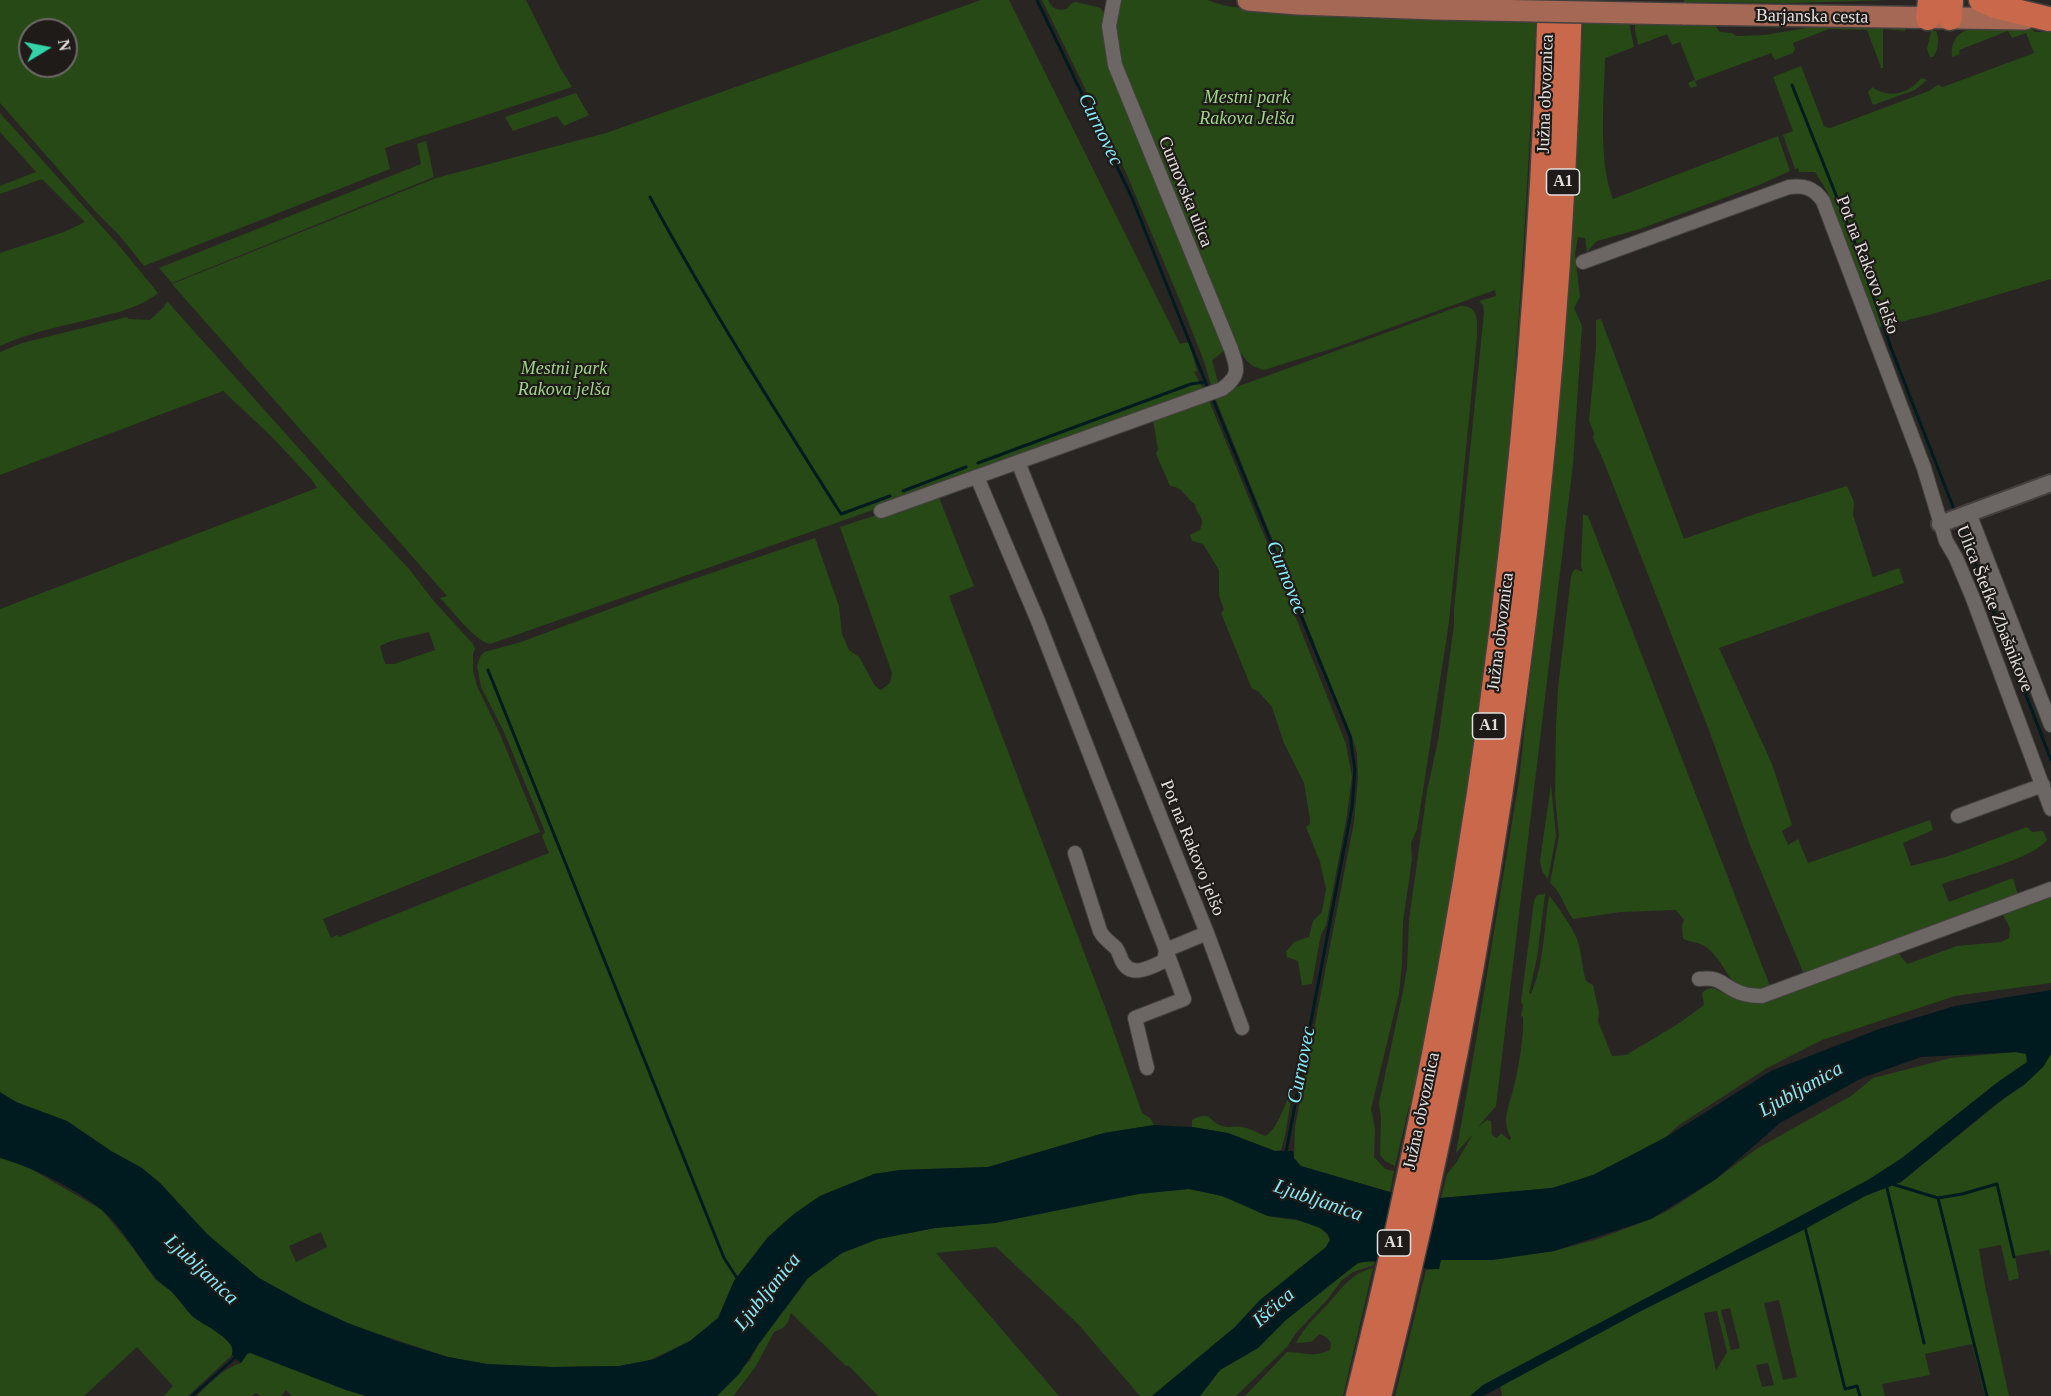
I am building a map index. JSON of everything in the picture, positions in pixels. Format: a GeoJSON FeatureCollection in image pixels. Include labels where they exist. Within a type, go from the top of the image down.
{"type":"FeatureCollection","features":[{"type":"Feature","properties":{"kind":"highway"},"geometry":{"type":"LineString","coordinates":[[1543,0],[1566,13]]}},
{"type":"Feature","properties":{"kind":"highway","name":"Južna obvoznica"},"geometry":{"type":"LineString","coordinates":[[1358,1396],[1375,1370],[1485,886],[1506,750],[1532,552],[1557,277],[1565,138],[1566,13],[1550,0]]}},
{"type":"Feature","properties":{"kind":"highway"},"geometry":{"type":"LineString","coordinates":[[1981,0],[1995,6],[2050,19]]}},
{"type":"Feature","properties":{"kind":"highway","name":"Južna obvoznica"},"geometry":{"type":"LineString","coordinates":[[1375,1370],[1379,1396]]}},
{"type":"Feature","properties":{"kind":"main road","name":"Barjanska cesta"},"geometry":{"type":"LineString","coordinates":[[1248,0],[1435,9],[1684,15],[1940,9],[2050,19]]}},
{"type":"Feature","properties":{"kind":"street","name":"Curnovska ulica"},"geometry":{"type":"LineString","coordinates":[[1018,462],[1222,389],[1236,373],[1236,362],[1117,73],[1111,51],[1109,26],[1114,0]]}},
{"type":"Feature","properties":{"kind":"street","name":"Pot na Rakovo Jelšo"},"geometry":{"type":"LineString","coordinates":[[1583,262],[1776,191],[1798,186],[1812,189],[1823,201],[1913,438],[1956,518],[2051,724]]}},
{"type":"Feature","properties":{"kind":"street"},"geometry":{"type":"LineString","coordinates":[[881,511],[1018,462]]}},
{"type":"Feature","properties":{"kind":"street","name":"Pot na Rakovo jelšo"},"geometry":{"type":"LineString","coordinates":[[1018,462],[1207,933],[1166,950],[1164,961],[1138,971],[1129,968],[1123,963],[1116,948],[1103,938],[1075,853]]}},
{"type":"Feature","properties":{"kind":"street"},"geometry":{"type":"LineString","coordinates":[[977,477],[1038,621],[1184,999],[1135,1018],[1147,1068]]}},
{"type":"Feature","properties":{"kind":"street"},"geometry":{"type":"LineString","coordinates":[[1956,518],[2051,483]]}},
{"type":"Feature","properties":{"kind":"street","name":"Ulica Štefke Zbašnikove"},"geometry":{"type":"LineString","coordinates":[[1956,518],[1946,541],[1972,596],[2051,809]]}},
{"type":"Feature","properties":{"kind":"street"},"geometry":{"type":"LineString","coordinates":[[1958,816],[2043,785]]}},
{"type":"Feature","properties":{"kind":"street"},"geometry":{"type":"LineString","coordinates":[[1699,979],[1720,979],[1735,991],[1750,996],[1762,996],[2051,889]]}},
{"type":"Feature","properties":{"kind":"street"},"geometry":{"type":"LineString","coordinates":[[1207,933],[1242,1028]]}},
{"type":"Feature","properties":{"kind":"green space"},"geometry":{"type":"Polygon","coordinates":[[[0,0],[526,0],[572,87],[385,148],[390,169],[144,266],[119,235],[0,103],[0,0]]]}},
{"type":"Feature","properties":{"kind":"green space","name":"Mestni park Rakova jelša"},"geometry":{"type":"Polygon","coordinates":[[[981,0],[1009,0],[1180,344],[1189,342],[1197,371],[1194,372],[1204,390],[1019,459],[490,644],[471,631],[440,598],[447,596],[172,284],[436,178],[606,133],[981,0]]]}},
{"type":"Feature","properties":{"kind":"green space"},"geometry":{"type":"Polygon","coordinates":[[[1042,0],[1048,0],[1053,7],[1058,9],[1067,9],[1076,2],[1101,8],[1105,17],[1114,77],[1225,350],[1212,360],[1219,386],[1212,389],[1205,364],[1181,303],[1127,175],[1042,0]]]}},
{"type":"Feature","properties":{"kind":"green space","name":"Mestni park Rakova Jelša"},"geometry":{"type":"Polygon","coordinates":[[[1119,0],[1207,0],[1226,6],[1252,9],[1536,19],[1523,256],[1511,414],[1487,650],[1443,936],[1411,1106],[1409,1106],[1395,1166],[1385,1161],[1380,1155],[1379,1103],[1407,968],[1409,920],[1454,625],[1484,313],[1483,305],[1479,301],[1496,296],[1495,290],[1340,346],[1264,370],[1252,365],[1238,347],[1147,126],[1143,124],[1123,75],[1113,20],[1119,0]]]}},
{"type":"Feature","properties":{"kind":"green space"},"geometry":{"type":"Polygon","coordinates":[[[1684,0],[1890,0],[1791,3],[1684,2],[1684,0]]]}},
{"type":"Feature","properties":{"kind":"green space"},"geometry":{"type":"Polygon","coordinates":[[[1583,21],[1629,22],[1634,47],[1605,58],[1603,110],[1605,167],[1613,199],[1778,136],[1790,171],[1759,185],[1640,229],[1597,241],[1587,252],[1585,238],[1578,237],[1575,254],[1580,297],[1574,308],[1582,326],[1573,464],[1496,1106],[1478,1127],[1487,1120],[1491,1121],[1492,1135],[1497,1138],[1501,1133],[1509,1140],[1511,1138],[1506,1120],[1521,1050],[1523,1005],[1521,1002],[1534,901],[1537,895],[1545,894],[1537,958],[1529,993],[1531,994],[1539,971],[1549,896],[1576,938],[1586,981],[1593,985],[1599,1012],[1598,1021],[1612,1056],[1626,1055],[1678,1024],[1704,1005],[1702,993],[1707,989],[1713,988],[1746,1002],[1764,1003],[1898,953],[1907,964],[1957,946],[2001,942],[2009,938],[2010,928],[2003,915],[2051,896],[2051,983],[1955,996],[1822,1040],[1767,1068],[1679,1125],[1666,1137],[1593,1175],[1552,1188],[1441,1198],[1447,1174],[1473,1134],[1456,1153],[1519,780],[1544,551],[1571,266],[1583,21]]]}},
{"type":"Feature","properties":{"kind":"green space"},"geometry":{"type":"Polygon","coordinates":[[[1635,23],[1714,24],[1720,32],[1732,33],[1736,36],[1765,35],[1829,24],[1905,27],[1905,31],[1883,29],[1883,68],[1879,68],[1881,67],[1867,30],[1829,29],[1793,43],[1795,49],[1793,53],[1775,60],[1771,53],[1695,81],[1697,86],[1691,88],[1688,83],[1695,80],[1680,42],[1672,45],[1667,34],[1638,45],[1635,23]]]}},
{"type":"Feature","properties":{"kind":"green space"},"geometry":{"type":"Polygon","coordinates":[[[1979,27],[2031,28],[2035,32],[2051,32],[2051,279],[1876,328],[1829,202],[1828,193],[1815,172],[1799,172],[1798,168],[1795,169],[1783,135],[1793,131],[1773,77],[1801,66],[1824,126],[1830,128],[1929,91],[1938,85],[1943,87],[2034,53],[2026,33],[2012,38],[2008,31],[1959,50],[1960,54],[1952,57],[1953,45],[1958,36],[1962,32],[1979,27]]]}},
{"type":"Feature","properties":{"kind":"green space"},"geometry":{"type":"Polygon","coordinates":[[[1931,31],[1936,31],[1938,38],[1933,57],[1930,57],[1927,49],[1931,31]]]}},
{"type":"Feature","properties":{"kind":"green space"},"geometry":{"type":"Polygon","coordinates":[[[1921,78],[1927,80],[1915,90],[1873,105],[1868,92],[1872,87],[1885,93],[1898,93],[1911,88],[1921,78]]]}},
{"type":"Feature","properties":{"kind":"green space"},"geometry":{"type":"Polygon","coordinates":[[[576,93],[589,115],[564,126],[557,116],[513,131],[505,117],[576,93]]]}},
{"type":"Feature","properties":{"kind":"green space"},"geometry":{"type":"Polygon","coordinates":[[[0,113],[121,248],[158,293],[139,305],[125,310],[38,332],[0,346],[0,253],[64,232],[85,222],[42,179],[0,194],[0,186],[36,172],[0,132],[0,113]]]}},
{"type":"Feature","properties":{"kind":"green space"},"geometry":{"type":"Polygon","coordinates":[[[426,141],[434,177],[172,283],[159,268],[421,164],[417,144],[426,141]]]}},
{"type":"Feature","properties":{"kind":"green space"},"geometry":{"type":"Polygon","coordinates":[[[167,301],[410,570],[433,600],[473,644],[475,649],[473,671],[477,686],[500,734],[540,832],[323,919],[331,938],[337,935],[339,937],[549,853],[542,836],[545,832],[504,732],[481,687],[477,666],[484,652],[521,642],[661,590],[815,538],[839,606],[842,634],[849,650],[859,657],[875,686],[881,690],[890,683],[892,673],[840,527],[938,495],[974,586],[949,596],[1109,1018],[1142,1113],[1150,1118],[1154,1125],[1104,1133],[988,1167],[900,1170],[874,1174],[820,1196],[794,1214],[768,1237],[734,1281],[718,1318],[690,1341],[648,1361],[619,1366],[552,1367],[487,1364],[448,1357],[348,1324],[304,1303],[259,1278],[238,1261],[207,1234],[160,1183],[142,1168],[111,1151],[67,1121],[16,1102],[0,1092],[0,609],[317,488],[271,436],[223,391],[0,475],[0,352],[22,343],[127,317],[128,319],[150,320],[167,301]],[[429,632],[380,646],[385,664],[394,664],[435,650],[429,632]],[[321,1232],[289,1246],[296,1262],[327,1247],[321,1232]]]}},
{"type":"Feature","properties":{"kind":"green space"},"geometry":{"type":"Polygon","coordinates":[[[1460,306],[1466,306],[1474,311],[1477,320],[1477,337],[1449,622],[1417,829],[1411,843],[1412,859],[1403,922],[1399,993],[1371,1109],[1375,1129],[1374,1157],[1385,1169],[1394,1171],[1390,1192],[1300,1166],[1294,1158],[1295,1127],[1354,822],[1358,778],[1357,754],[1353,739],[1214,395],[1460,306]]]}},
{"type":"Feature","properties":{"kind":"green space"},"geometry":{"type":"Polygon","coordinates":[[[1601,319],[1684,539],[1755,514],[1847,486],[1854,502],[1853,515],[1873,577],[1899,568],[1904,583],[1719,648],[1772,764],[1792,825],[1782,831],[1788,845],[1798,839],[1808,863],[1930,820],[1933,830],[1903,843],[1911,866],[1949,856],[2027,827],[2032,832],[2043,831],[2047,840],[2040,847],[2014,860],[1942,884],[1949,902],[2013,878],[2018,895],[1805,977],[1750,845],[1710,733],[1593,438],[1594,433],[1589,421],[1596,347],[1596,320],[1601,319]]]}},
{"type":"Feature","properties":{"kind":"green space"},"geometry":{"type":"Polygon","coordinates":[[[1208,398],[1346,744],[1352,777],[1326,926],[1321,934],[1312,984],[1302,985],[1298,961],[1287,957],[1286,952],[1294,942],[1309,937],[1313,921],[1322,912],[1326,889],[1320,862],[1306,827],[1310,824],[1310,819],[1304,783],[1284,743],[1272,707],[1258,691],[1252,689],[1221,613],[1224,610],[1219,595],[1219,570],[1203,544],[1192,541],[1190,535],[1200,530],[1202,519],[1195,504],[1181,491],[1170,486],[1156,454],[1158,449],[1153,419],[1208,398]]]}},
{"type":"Feature","properties":{"kind":"green space"},"geometry":{"type":"Polygon","coordinates":[[[1583,514],[1588,516],[1770,986],[1754,993],[1738,985],[1707,947],[1683,939],[1684,920],[1676,910],[1621,912],[1573,919],[1557,890],[1550,883],[1559,836],[1555,796],[1558,688],[1571,577],[1576,569],[1583,572],[1581,566],[1583,514]]]}},
{"type":"Feature","properties":{"kind":"green space"},"geometry":{"type":"Polygon","coordinates":[[[1551,784],[1556,836],[1548,879],[1542,871],[1540,861],[1551,784]]]}},
{"type":"Feature","properties":{"kind":"green space"},"geometry":{"type":"Polygon","coordinates":[[[2016,1052],[2026,1054],[2027,1062],[1998,1082],[1902,1158],[1868,1180],[1483,1385],[1470,1396],[1395,1396],[1426,1270],[1439,1269],[1440,1260],[1492,1260],[1554,1251],[1598,1239],[1671,1209],[1758,1148],[1851,1096],[1873,1078],[1951,1058],[2016,1052]]]}},
{"type":"Feature","properties":{"kind":"green space"},"geometry":{"type":"Polygon","coordinates":[[[2051,1054],[2051,1257],[2049,1250],[2015,1256],[2019,1278],[2009,1281],[2001,1245],[1979,1249],[2009,1396],[1985,1396],[1972,1344],[1925,1354],[1930,1375],[1882,1384],[1885,1396],[1502,1396],[1500,1385],[1865,1196],[1901,1182],[2043,1067],[2051,1054]],[[1779,1300],[1764,1303],[1783,1380],[1797,1377],[1779,1300]],[[1730,1308],[1721,1310],[1731,1350],[1740,1348],[1730,1308]],[[1717,1311],[1704,1313],[1716,1371],[1727,1352],[1717,1311]],[[1768,1363],[1756,1365],[1762,1387],[1774,1385],[1768,1363]]]}},
{"type":"Feature","properties":{"kind":"green space"},"geometry":{"type":"Polygon","coordinates":[[[1293,1088],[1281,1150],[1275,1151],[1228,1133],[1192,1127],[1192,1120],[1207,1116],[1222,1126],[1245,1128],[1265,1136],[1274,1128],[1293,1088]]]}},
{"type":"Feature","properties":{"kind":"green space"},"geometry":{"type":"Polygon","coordinates":[[[0,1158],[24,1165],[102,1210],[155,1279],[171,1291],[194,1317],[215,1330],[233,1346],[232,1355],[188,1396],[164,1396],[173,1386],[137,1347],[84,1396],[0,1396],[0,1158]]]}},
{"type":"Feature","properties":{"kind":"green space"},"geometry":{"type":"Polygon","coordinates":[[[1189,1189],[1234,1200],[1268,1216],[1303,1221],[1319,1227],[1330,1240],[1326,1247],[1260,1300],[1235,1327],[1152,1396],[1140,1396],[1078,1324],[996,1247],[936,1253],[1059,1396],[878,1396],[791,1313],[783,1328],[774,1332],[756,1366],[734,1396],[717,1396],[750,1360],[758,1345],[808,1278],[842,1253],[878,1239],[935,1228],[995,1223],[1135,1193],[1189,1189]]]}},
{"type":"Feature","properties":{"kind":"green space"},"geometry":{"type":"Polygon","coordinates":[[[1375,1260],[1374,1265],[1353,1272],[1342,1280],[1296,1333],[1287,1347],[1236,1396],[1200,1396],[1220,1370],[1258,1348],[1286,1320],[1352,1267],[1358,1263],[1375,1260]]]}},
{"type":"Feature","properties":{"kind":"green space"},"geometry":{"type":"Polygon","coordinates":[[[1373,1268],[1343,1396],[1245,1396],[1287,1352],[1314,1354],[1330,1350],[1329,1340],[1320,1334],[1311,1342],[1296,1343],[1310,1323],[1346,1283],[1358,1274],[1373,1268]]]}},
{"type":"Feature","properties":{"kind":"green space"},"geometry":{"type":"Polygon","coordinates":[[[250,1352],[366,1396],[292,1396],[286,1390],[281,1396],[261,1396],[256,1393],[251,1396],[197,1396],[223,1372],[241,1363],[250,1352]]]}},
{"type":"Feature","properties":{"kind":"water"},"geometry":{"type":"Polygon","coordinates":[[[2051,990],[2051,1054],[2043,1067],[2024,1085],[1996,1104],[1901,1182],[1865,1196],[1805,1229],[1641,1311],[1483,1396],[1470,1396],[1483,1385],[1868,1180],[1902,1158],[1998,1082],[2027,1062],[2026,1054],[2016,1052],[1921,1057],[1862,1078],[1780,1123],[1716,1179],[1651,1219],[1554,1251],[1492,1260],[1441,1260],[1439,1269],[1378,1262],[1358,1263],[1286,1320],[1258,1348],[1220,1370],[1200,1396],[1152,1396],[1235,1327],[1260,1300],[1326,1247],[1330,1240],[1328,1234],[1320,1228],[1295,1219],[1268,1216],[1222,1196],[1189,1189],[1139,1194],[995,1223],[935,1228],[878,1239],[842,1253],[808,1278],[739,1374],[717,1396],[366,1396],[250,1353],[241,1363],[232,1355],[230,1343],[225,1338],[192,1316],[171,1291],[156,1278],[123,1233],[102,1210],[80,1194],[53,1180],[0,1158],[0,1092],[16,1102],[67,1121],[111,1151],[142,1168],[160,1183],[207,1234],[259,1278],[304,1303],[348,1323],[448,1357],[487,1364],[552,1367],[619,1366],[655,1359],[690,1341],[718,1318],[734,1281],[768,1237],[794,1214],[820,1196],[874,1174],[900,1170],[988,1167],[1104,1133],[1154,1125],[1192,1127],[1228,1133],[1275,1151],[1293,1151],[1294,1158],[1301,1166],[1390,1192],[1441,1198],[1552,1188],[1593,1175],[1666,1137],[1771,1071],[1879,1029],[1955,1006],[2051,990]]]}},
{"type":"Feature","properties":{"kind":"waterway","name":"Curnovec"},"geometry":{"type":"LineString","coordinates":[[1037,0],[1132,198],[1209,391]]}},
{"type":"Feature","properties":{"kind":"waterway"},"geometry":{"type":"LineString","coordinates":[[1792,85],[1854,240],[1891,348],[1955,512]]}},
{"type":"Feature","properties":{"kind":"waterway"},"geometry":{"type":"LineString","coordinates":[[650,197],[719,318],[841,514],[890,496]]}},
{"type":"Feature","properties":{"kind":"waterway"},"geometry":{"type":"LineString","coordinates":[[978,463],[1191,384],[1205,382]]}},
{"type":"Feature","properties":{"kind":"waterway","name":"Curnovec"},"geometry":{"type":"LineString","coordinates":[[1212,397],[1350,736],[1355,770],[1352,807],[1286,1152]]}},
{"type":"Feature","properties":{"kind":"waterway"},"geometry":{"type":"LineString","coordinates":[[903,491],[966,467]]}},
{"type":"Feature","properties":{"kind":"waterway"},"geometry":{"type":"LineString","coordinates":[[1960,524],[2051,760]]}},
{"type":"Feature","properties":{"kind":"waterway"},"geometry":{"type":"LineString","coordinates":[[488,670],[724,1258],[739,1281]]}},
{"type":"Feature","properties":{"kind":"waterway"},"geometry":{"type":"LineString","coordinates":[[1886,1184],[1924,1343]]}},
{"type":"Feature","properties":{"kind":"waterway"},"geometry":{"type":"LineString","coordinates":[[1892,1184],[1938,1198],[1997,1184],[2014,1257]]}},
{"type":"Feature","properties":{"kind":"waterway"},"geometry":{"type":"LineString","coordinates":[[1938,1198],[1987,1396]]}},
{"type":"Feature","properties":{"kind":"waterway"},"geometry":{"type":"LineString","coordinates":[[1805,1227],[1845,1389],[1857,1386],[1860,1396]]}},
{"type":"Feature","properties":{"kind":"waterway"},"geometry":{"type":"LineString","coordinates":[[192,1396],[238,1355]]}},
{"type":"Feature","properties":{"kind":"water label","name":"Ljubljanica"},"geometry":{"type":"Point","coordinates":[1801,1090]}},
{"type":"Feature","properties":{"kind":"water label","name":"Ljubljanica"},"geometry":{"type":"Point","coordinates":[1318,1201]}},
{"type":"Feature","properties":{"kind":"water label","name":"Ljubljanica"},"geometry":{"type":"Point","coordinates":[201,1270]}},
{"type":"Feature","properties":{"kind":"water label","name":"Ljubljanica"},"geometry":{"type":"Point","coordinates":[768,1292]}},
{"type":"Feature","properties":{"kind":"water label","name":"Iščica"},"geometry":{"type":"Point","coordinates":[1274,1308]}}]}
